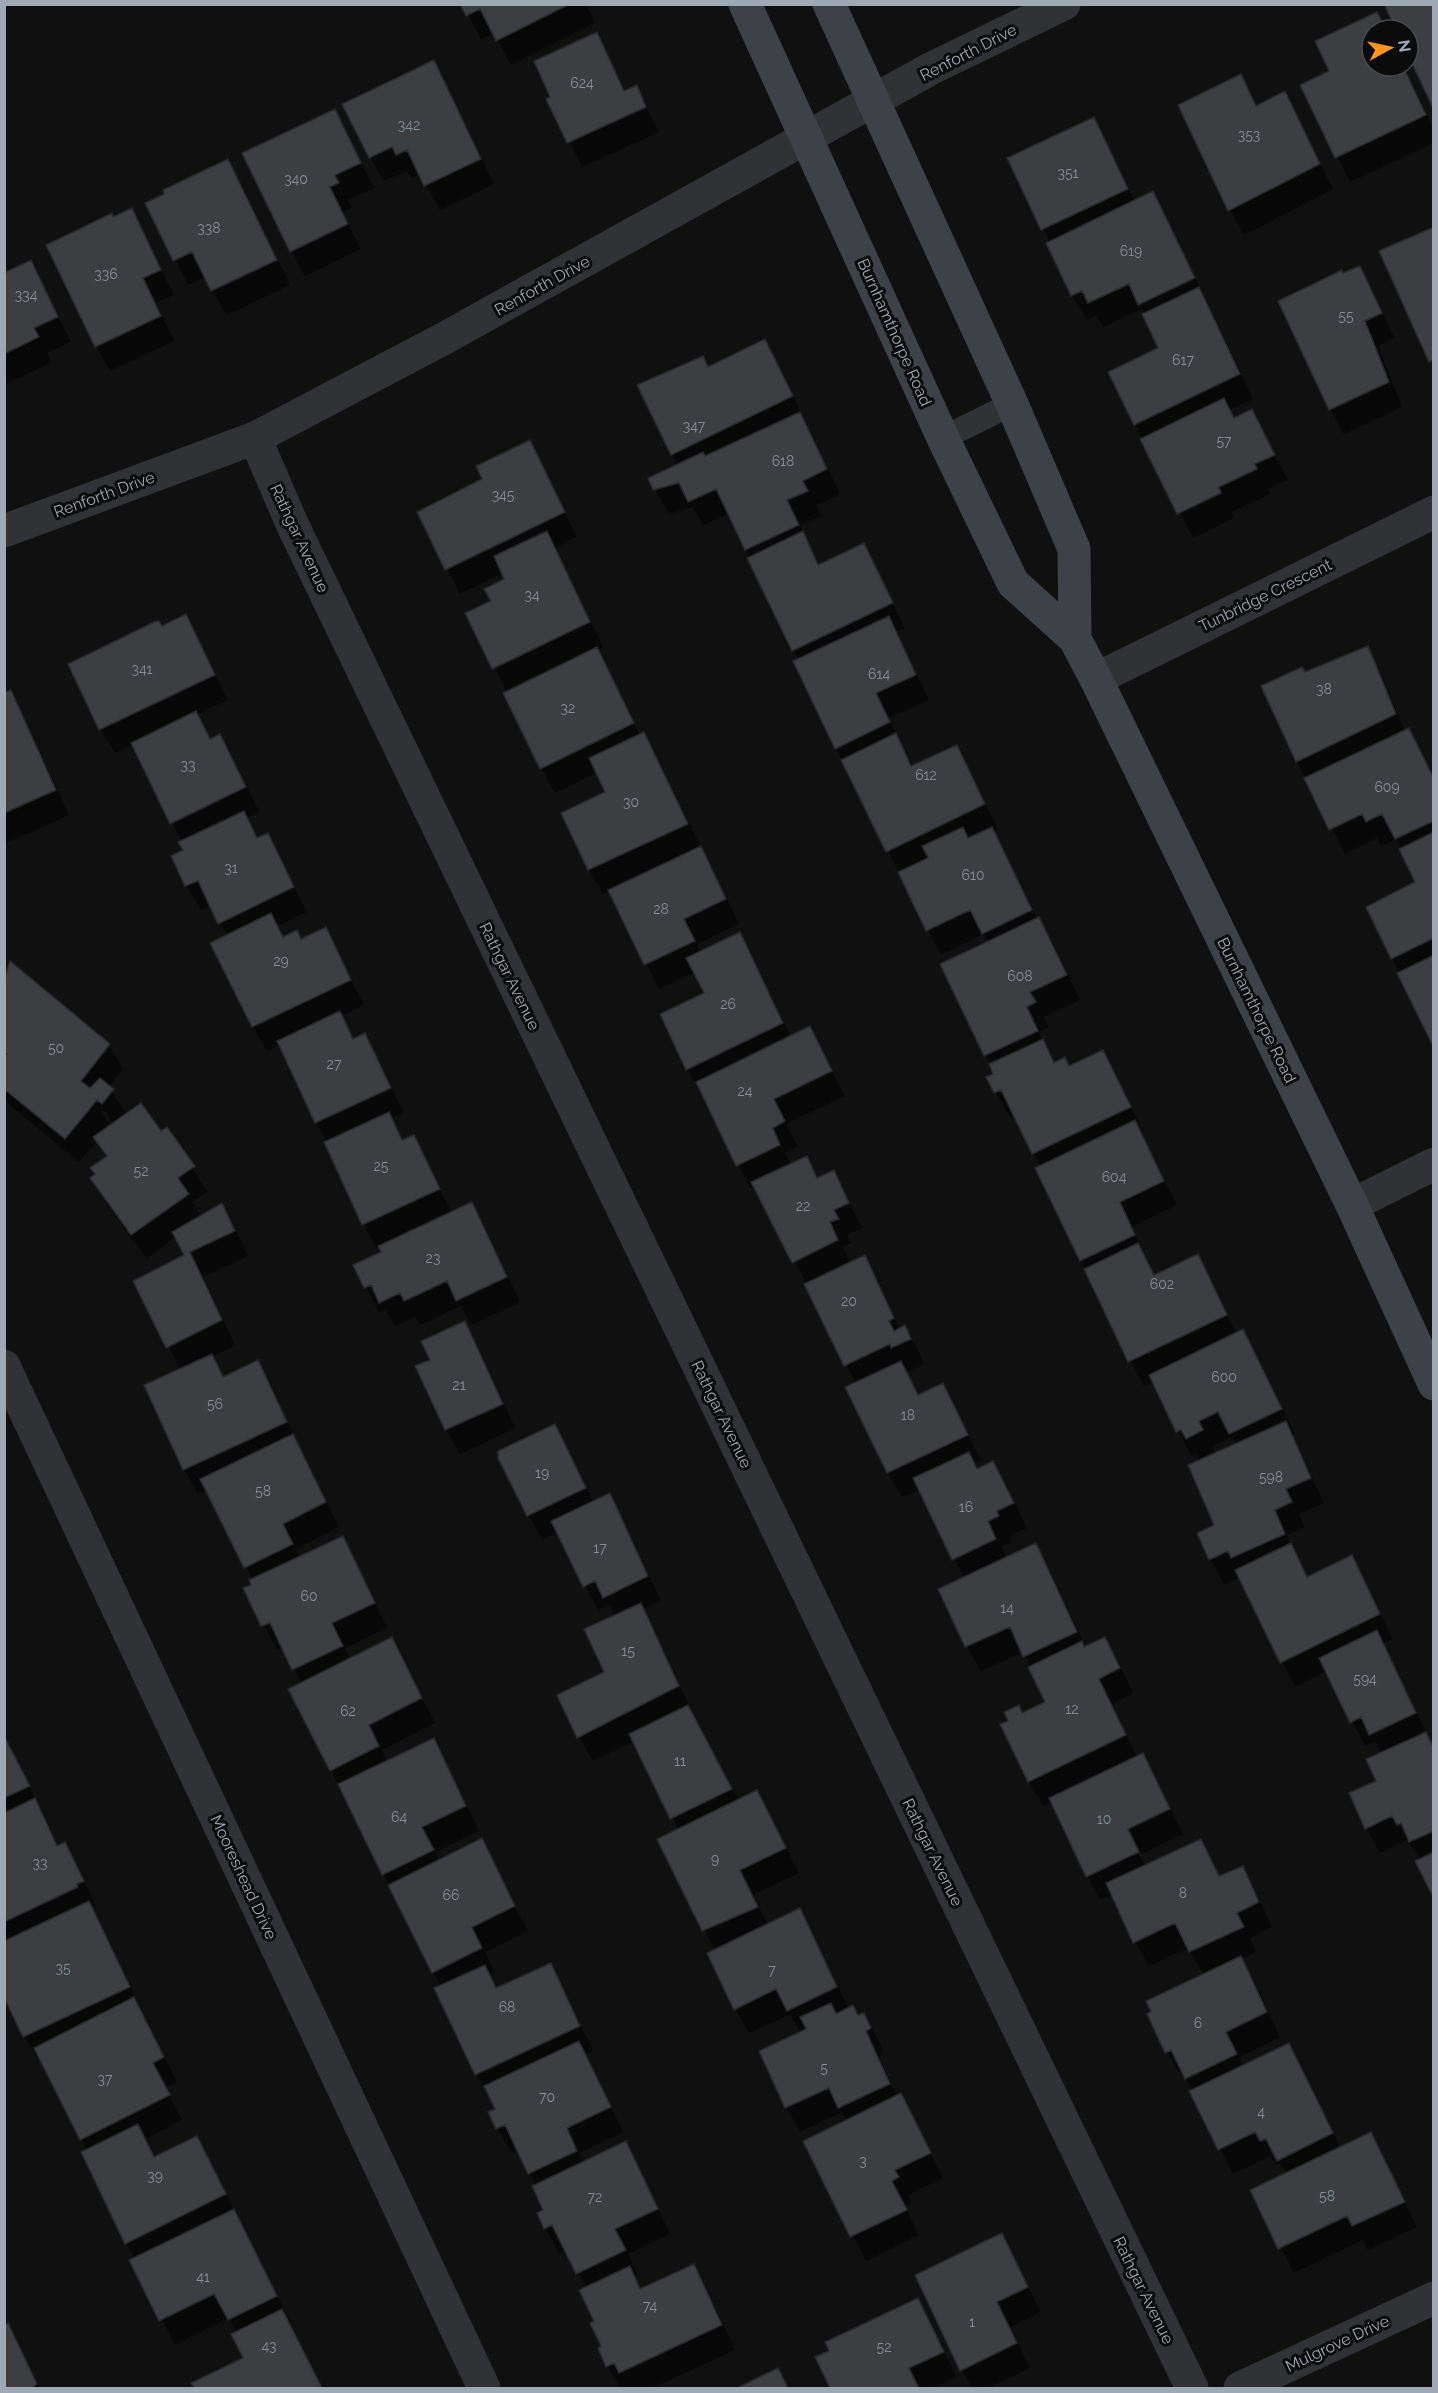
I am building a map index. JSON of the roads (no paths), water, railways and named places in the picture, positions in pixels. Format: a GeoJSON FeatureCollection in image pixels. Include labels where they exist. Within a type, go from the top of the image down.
{"type":"FeatureCollection","features":[{"type":"Feature","properties":{"kind":"main road","name":"Burnhamthorpe Road"},"geometry":{"type":"LineString","coordinates":[[745,4],[943,438],[1013,583],[1075,639],[1352,1205],[1434,1384]]}},
{"type":"Feature","properties":{"kind":"main road","name":"Burnhamthorpe Road"},"geometry":{"type":"LineString","coordinates":[[829,4],[1012,404],[1074,549],[1075,639]]}},
{"type":"Feature","properties":{"kind":"street","name":"Renforth Drive"},"geometry":{"type":"LineString","coordinates":[[4,531],[255,438],[442,339],[932,68],[1064,4]]}},
{"type":"Feature","properties":{"kind":"street","name":"Rathgar Avenue"},"geometry":{"type":"LineString","coordinates":[[255,438],[298,537],[1192,2388]]}},
{"type":"Feature","properties":{"kind":"street","name":"Tunbridge Crescent"},"geometry":{"type":"LineString","coordinates":[[1096,679],[1434,512]]}},
{"type":"Feature","properties":{"kind":"street"},"geometry":{"type":"LineString","coordinates":[[1352,1205],[1434,1164]]}},
{"type":"Feature","properties":{"kind":"street","name":"Mooreshead Drive"},"geometry":{"type":"LineString","coordinates":[[4,1366],[484,2388]]}},
{"type":"Feature","properties":{"kind":"street","name":"Mulgrove Drive"},"geometry":{"type":"LineString","coordinates":[[1240,2388],[1434,2298]]}},
{"type":"Feature","properties":{"kind":"lane"},"geometry":{"type":"LineString","coordinates":[[943,438],[1012,404]]}}]}
